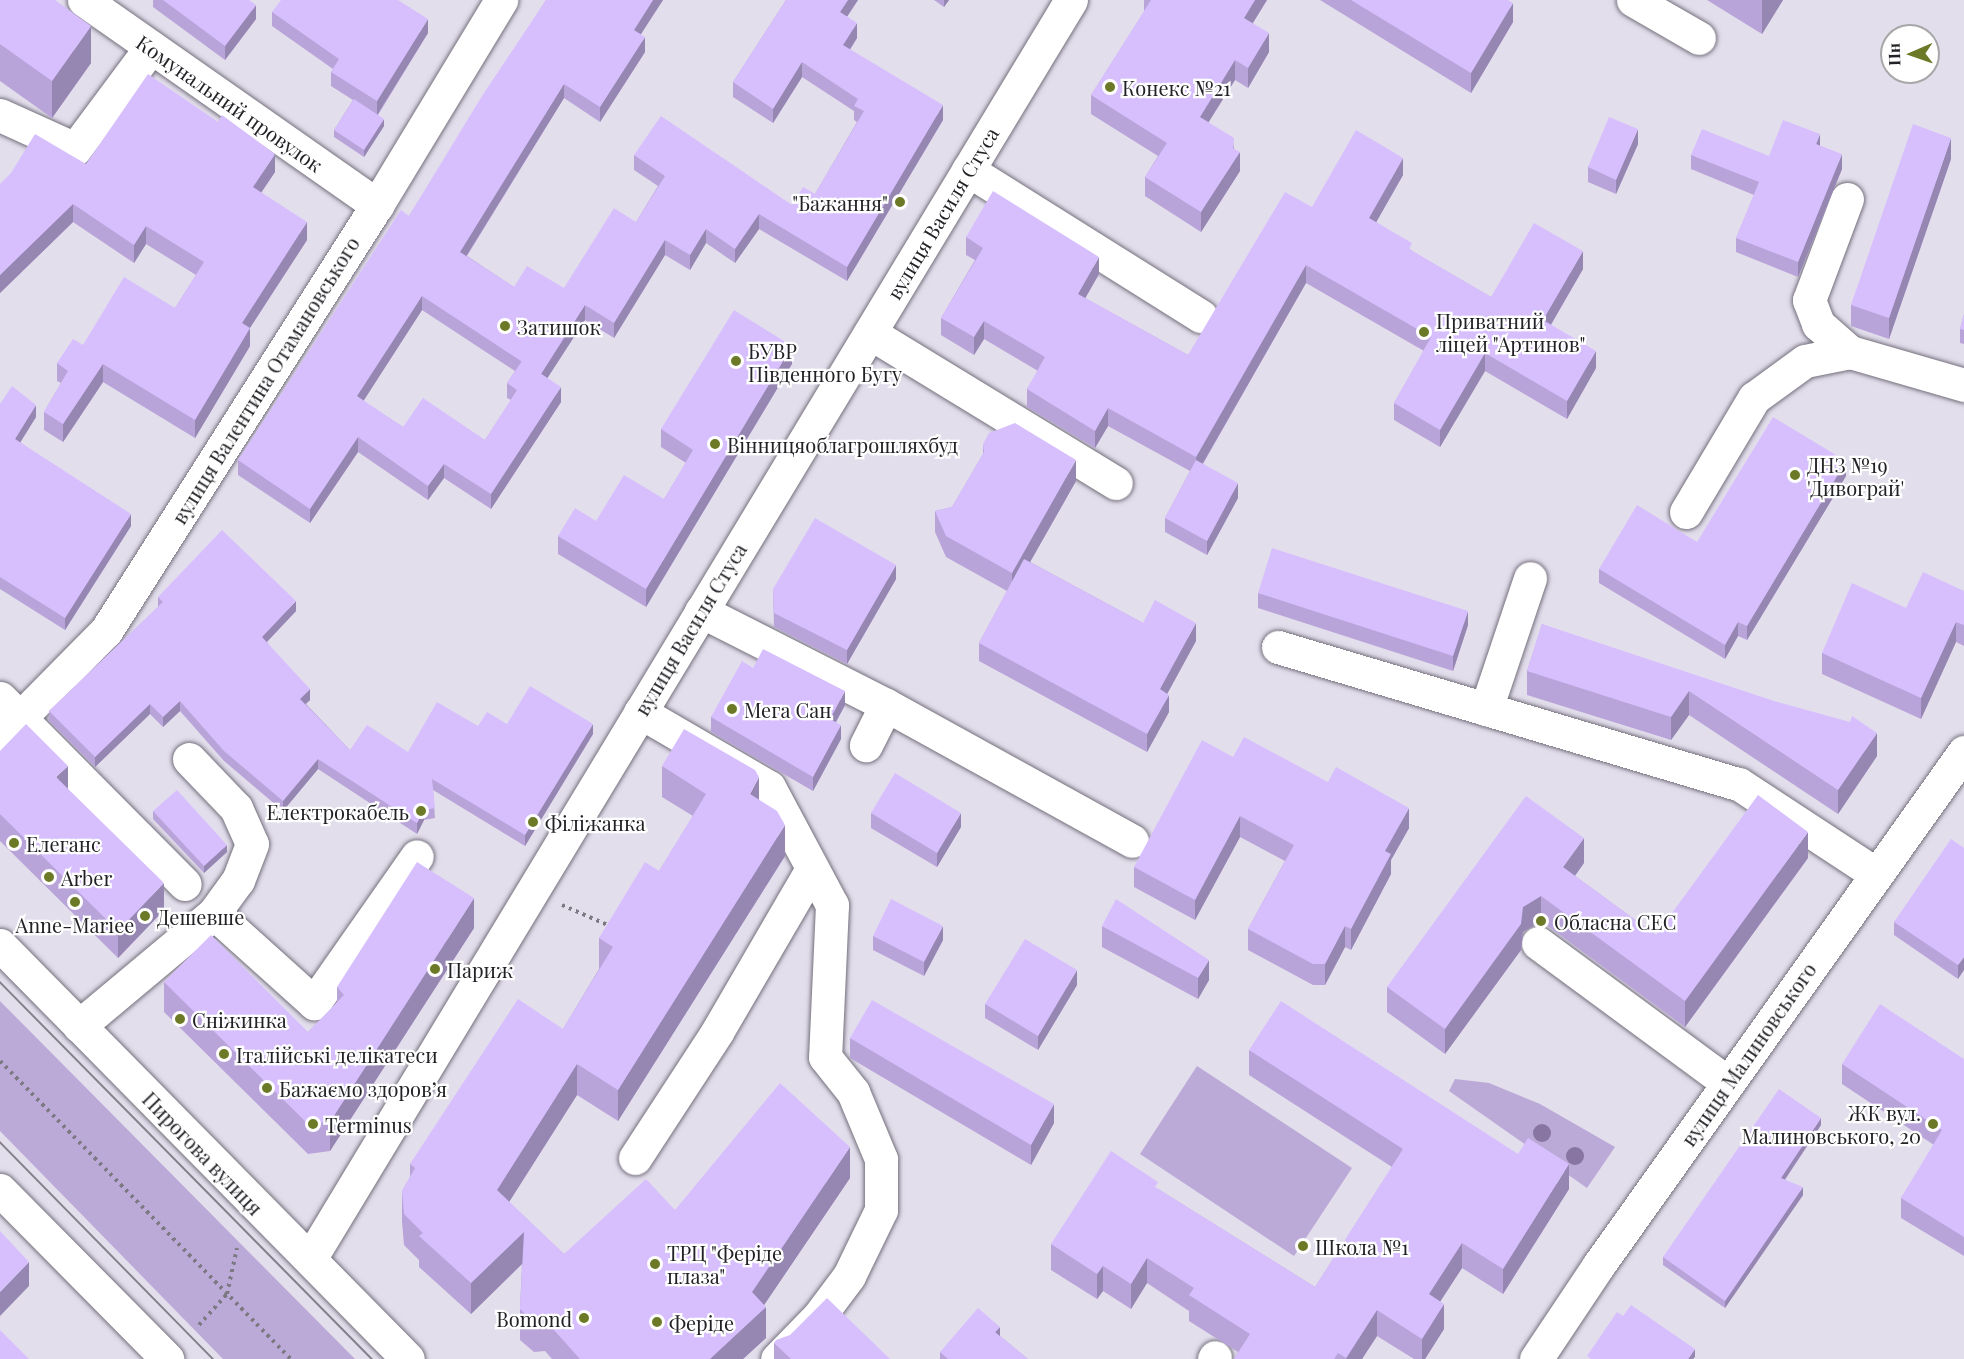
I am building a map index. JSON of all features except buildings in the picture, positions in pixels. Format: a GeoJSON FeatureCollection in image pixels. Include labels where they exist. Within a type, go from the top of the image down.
{"type":"FeatureCollection","features":[{"type":"Feature","properties":{"kind":"street","name":"Комунальний провулок"},"geometry":{"type":"LineString","coordinates":[[84,0],[377,205]]}},
{"type":"Feature","properties":{"kind":"street","name":"вулиця Валентина Отамановського"},"geometry":{"type":"LineString","coordinates":[[7,718],[106,631],[377,205],[501,0]]}},
{"type":"Feature","properties":{"kind":"street","name":"вулиця Василя Стуса"},"geometry":{"type":"LineString","coordinates":[[310,1259],[1071,0]]}},
{"type":"Feature","properties":{"kind":"street"},"geometry":{"type":"LineString","coordinates":[[1633,0],[1699,38]]}},
{"type":"Feature","properties":{"kind":"street"},"geometry":{"type":"LineString","coordinates":[[0,115],[75,149],[151,47]]}},
{"type":"Feature","properties":{"kind":"street"},"geometry":{"type":"LineString","coordinates":[[968,170],[1201,316]]}},
{"type":"Feature","properties":{"kind":"street"},"geometry":{"type":"LineString","coordinates":[[1847,199],[1809,300],[1818,324],[1850,352],[1964,385]]}},
{"type":"Feature","properties":{"kind":"street"},"geometry":{"type":"LineString","coordinates":[[870,333],[1116,483]]}},
{"type":"Feature","properties":{"kind":"street"},"geometry":{"type":"LineString","coordinates":[[1686,512],[1754,398],[1804,361],[1850,352]]}},
{"type":"Feature","properties":{"kind":"street"},"geometry":{"type":"LineString","coordinates":[[1486,709],[1530,578]]}},
{"type":"Feature","properties":{"kind":"street"},"geometry":{"type":"LineString","coordinates":[[701,611],[886,705],[1132,841]]}},
{"type":"Feature","properties":{"kind":"street"},"geometry":{"type":"LineString","coordinates":[[1278,647],[1739,784],[1876,874]]}},
{"type":"Feature","properties":{"kind":"street"},"geometry":{"type":"LineString","coordinates":[[866,745],[886,705]]}},
{"type":"Feature","properties":{"kind":"street"},"geometry":{"type":"LineString","coordinates":[[640,712],[769,787],[832,905],[825,1057],[853,1092],[881,1158],[881,1210],[849,1276],[819,1316],[777,1359]]}},
{"type":"Feature","properties":{"kind":"street"},"geometry":{"type":"LineString","coordinates":[[7,718],[185,884]]}},
{"type":"Feature","properties":{"kind":"street","name":"вулиця Малиновського"},"geometry":{"type":"LineString","coordinates":[[1536,1359],[1728,1083],[1964,752]]}},
{"type":"Feature","properties":{"kind":"street"},"geometry":{"type":"LineString","coordinates":[[80,1026],[214,913],[238,880],[252,844],[236,808],[189,759]]}},
{"type":"Feature","properties":{"kind":"street"},"geometry":{"type":"LineString","coordinates":[[214,913],[314,1003],[417,856]]}},
{"type":"Feature","properties":{"kind":"street"},"geometry":{"type":"LineString","coordinates":[[635,1158],[717,1032],[812,869]]}},
{"type":"Feature","properties":{"kind":"street"},"geometry":{"type":"LineString","coordinates":[[1538,943],[1728,1083]]}},
{"type":"Feature","properties":{"kind":"street","name":"Пирогова вулиця"},"geometry":{"type":"LineString","coordinates":[[0,945],[408,1359]]}},
{"type":"Feature","properties":{"kind":"street"},"geometry":{"type":"LineString","coordinates":[[0,1190],[167,1359]]}},
{"type":"Feature","properties":{"kind":"path"},"geometry":{"type":"LineString","coordinates":[[532,891],[612,927]]}},
{"type":"Feature","properties":{"kind":"path"},"geometry":{"type":"LineString","coordinates":[[0,1062],[291,1359]]}},
{"type":"Feature","properties":{"kind":"path"},"geometry":{"type":"LineString","coordinates":[[199,1325],[227,1294],[237,1248]]}},
{"type":"Feature","properties":{"kind":"shaded area"},"geometry":{"type":"Polygon","coordinates":[[[0,1001],[355,1359],[223,1359],[0,1131],[0,1001]]]}},
{"type":"Feature","properties":{"kind":"shaded area"},"geometry":{"type":"Polygon","coordinates":[[[1197,1066],[1352,1168],[1294,1256],[1140,1154],[1197,1066]]]}},
{"type":"Feature","properties":{"kind":"shaded area"},"geometry":{"type":"Polygon","coordinates":[[[1455,1079],[1489,1083],[1540,1104],[1615,1147],[1587,1188],[1449,1091],[1455,1079]]]}},
{"type":"Feature","properties":{"kind":"tram line"},"geometry":{"type":"LineString","coordinates":[[0,982],[372,1359]]}},
{"type":"Feature","properties":{"kind":"tram line"},"geometry":{"type":"LineString","coordinates":[[0,1142],[213,1359]]}},
{"type":"Feature","properties":{"kind":"place","name":"Конекс №21"},"geometry":{"type":"Point","coordinates":[1110,87]}},
{"type":"Feature","properties":{"kind":"place","name":"\"Бажання\""},"geometry":{"type":"Point","coordinates":[900,202]}},
{"type":"Feature","properties":{"kind":"place","name":"Затишок"},"geometry":{"type":"Point","coordinates":[505,326]}},
{"type":"Feature","properties":{"kind":"place","name":"Приватний ліцей \"Артинов\""},"geometry":{"type":"Point","coordinates":[1424,332]}},
{"type":"Feature","properties":{"kind":"place","name":"БУВР Південного Бугу"},"geometry":{"type":"Point","coordinates":[736,361]}},
{"type":"Feature","properties":{"kind":"place","name":"Вінницяоблагрошляхбуд"},"geometry":{"type":"Point","coordinates":[715,444]}},
{"type":"Feature","properties":{"kind":"place","name":"ДНЗ №19 'Дивограй'"},"geometry":{"type":"Point","coordinates":[1795,475]}},
{"type":"Feature","properties":{"kind":"place","name":"Мега Сан"},"geometry":{"type":"Point","coordinates":[732,709]}},
{"type":"Feature","properties":{"kind":"place","name":"Електрокабель"},"geometry":{"type":"Point","coordinates":[421,811]}},
{"type":"Feature","properties":{"kind":"place","name":"Філіжанка"},"geometry":{"type":"Point","coordinates":[533,822]}},
{"type":"Feature","properties":{"kind":"place","name":"Елеганс"},"geometry":{"type":"Point","coordinates":[14,843]}},
{"type":"Feature","properties":{"kind":"place","name":"Arber"},"geometry":{"type":"Point","coordinates":[49,877]}},
{"type":"Feature","properties":{"kind":"place","name":"Anne-Mariee"},"geometry":{"type":"Point","coordinates":[75,902]}},
{"type":"Feature","properties":{"kind":"place","name":"Дешевше"},"geometry":{"type":"Point","coordinates":[145,916]}},
{"type":"Feature","properties":{"kind":"place","name":"Обласна СЕС"},"geometry":{"type":"Point","coordinates":[1541,921]}},
{"type":"Feature","properties":{"kind":"place","name":"Париж"},"geometry":{"type":"Point","coordinates":[435,969]}},
{"type":"Feature","properties":{"kind":"place","name":"Сніжинка"},"geometry":{"type":"Point","coordinates":[180,1019]}},
{"type":"Feature","properties":{"kind":"place","name":"Італійські делікатеси"},"geometry":{"type":"Point","coordinates":[224,1054]}},
{"type":"Feature","properties":{"kind":"place","name":"Бажаємо здоровʼя"},"geometry":{"type":"Point","coordinates":[267,1088]}},
{"type":"Feature","properties":{"kind":"place","name":"Terminus"},"geometry":{"type":"Point","coordinates":[313,1124]}},
{"type":"Feature","properties":{"kind":"place","name":"ЖК вул. Малиновського, 20"},"geometry":{"type":"Point","coordinates":[1933,1124]}},
{"type":"Feature","properties":{"kind":"place","name":"Школа №1"},"geometry":{"type":"Point","coordinates":[1303,1246]}},
{"type":"Feature","properties":{"kind":"place","name":"ТРЦ \"Феріде плаза\""},"geometry":{"type":"Point","coordinates":[655,1264]}},
{"type":"Feature","properties":{"kind":"place","name":"Bomond"},"geometry":{"type":"Point","coordinates":[584,1318]}},
{"type":"Feature","properties":{"kind":"place","name":"Феріде"},"geometry":{"type":"Point","coordinates":[657,1322]}}]}
